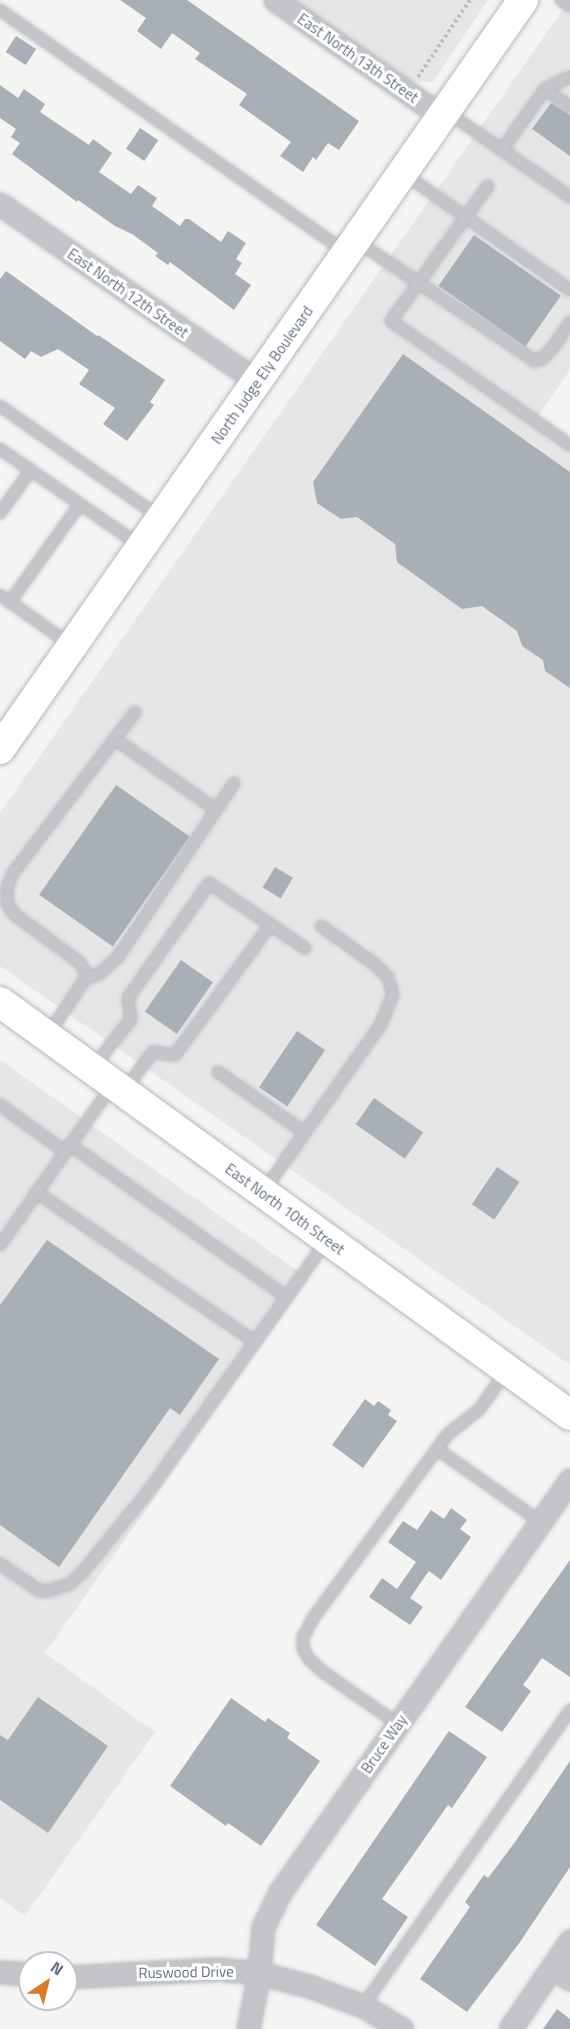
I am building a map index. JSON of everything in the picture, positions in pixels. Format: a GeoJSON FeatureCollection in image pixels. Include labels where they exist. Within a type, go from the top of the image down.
{"type":"FeatureCollection","features":[{"type":"Feature","properties":{"kind":"main road","name":"North Judge Ely Boulevard"},"geometry":{"type":"LineString","coordinates":[[0,749],[523,0]]}},
{"type":"Feature","properties":{"kind":"main road","name":"East North 10th Street"},"geometry":{"type":"LineString","coordinates":[[0,1002],[570,1415]]}},
{"type":"Feature","properties":{"kind":"street","name":"East North 13th Street"},"geometry":{"type":"LineString","coordinates":[[275,0],[443,113]]}},
{"type":"Feature","properties":{"kind":"street","name":"East North 12th Street"},"geometry":{"type":"LineString","coordinates":[[0,204],[257,381]]}},
{"type":"Feature","properties":{"kind":"street","name":"Bruce Way"},"geometry":{"type":"LineString","coordinates":[[248,2029],[259,1973],[263,1927],[280,1892],[570,1480]]}},
{"type":"Feature","properties":{"kind":"street"},"geometry":{"type":"LineString","coordinates":[[510,2029],[570,1941]]}},
{"type":"Feature","properties":{"kind":"street"},"geometry":{"type":"LineString","coordinates":[[552,1967],[570,1978]]}},
{"type":"Feature","properties":{"kind":"street","name":"Ruswood Drive"},"geometry":{"type":"LineString","coordinates":[[78,1976],[217,1969],[259,1973],[309,1986],[363,2006],[402,2029]]}},
{"type":"Feature","properties":{"kind":"street"},"geometry":{"type":"LineString","coordinates":[[0,1972],[18,1973]]}},
{"type":"Feature","properties":{"kind":"lane"},"geometry":{"type":"LineString","coordinates":[[561,0],[570,6]]}},
{"type":"Feature","properties":{"kind":"lane"},"geometry":{"type":"LineString","coordinates":[[0,10],[351,246],[419,283],[535,362],[543,358],[555,345],[570,322]]}},
{"type":"Feature","properties":{"kind":"lane"},"geometry":{"type":"LineString","coordinates":[[502,150],[545,90],[570,77]]}},
{"type":"Feature","properties":{"kind":"lane"},"geometry":{"type":"LineString","coordinates":[[545,90],[570,107]]}},
{"type":"Feature","properties":{"kind":"lane"},"geometry":{"type":"LineString","coordinates":[[443,113],[570,197]]}},
{"type":"Feature","properties":{"kind":"lane"},"geometry":{"type":"LineString","coordinates":[[402,172],[570,290]]}},
{"type":"Feature","properties":{"kind":"lane"},"geometry":{"type":"LineString","coordinates":[[488,186],[391,321],[570,445]]}},
{"type":"Feature","properties":{"kind":"lane"},"geometry":{"type":"LineString","coordinates":[[0,406],[161,518]]}},
{"type":"Feature","properties":{"kind":"lane"},"geometry":{"type":"LineString","coordinates":[[0,449],[141,547]]}},
{"type":"Feature","properties":{"kind":"lane"},"geometry":{"type":"LineString","coordinates":[[0,513],[31,470]]}},
{"type":"Feature","properties":{"kind":"lane"},"geometry":{"type":"LineString","coordinates":[[10,602],[80,504]]}},
{"type":"Feature","properties":{"kind":"lane"},"geometry":{"type":"LineString","coordinates":[[0,595],[72,646]]}},
{"type":"Feature","properties":{"kind":"lane"},"geometry":{"type":"LineString","coordinates":[[85,980],[85,971],[79,962],[14,914],[7,903],[7,888],[13,873],[135,712]]}},
{"type":"Feature","properties":{"kind":"lane"},"geometry":{"type":"LineString","coordinates":[[115,739],[215,810]]}},
{"type":"Feature","properties":{"kind":"lane"},"geometry":{"type":"LineString","coordinates":[[47,1036],[85,980],[99,974],[118,957],[234,783]]}},
{"type":"Feature","properties":{"kind":"lane"},"geometry":{"type":"LineString","coordinates":[[0,1245],[109,1081],[131,1019],[128,998],[209,883],[305,948]]}},
{"type":"Feature","properties":{"kind":"lane"},"geometry":{"type":"LineString","coordinates":[[109,1081],[153,1052],[174,1056],[270,924]]}},
{"type":"Feature","properties":{"kind":"lane"},"geometry":{"type":"LineString","coordinates":[[262,1192],[390,1008],[393,994],[388,978],[376,965],[321,926]]}},
{"type":"Feature","properties":{"kind":"lane"},"geometry":{"type":"LineString","coordinates":[[218,1072],[304,1132]]}},
{"type":"Feature","properties":{"kind":"lane"},"geometry":{"type":"LineString","coordinates":[[0,1105],[66,1147],[285,1296]]}},
{"type":"Feature","properties":{"kind":"lane"},"geometry":{"type":"LineString","coordinates":[[36,1192],[254,1341]]}},
{"type":"Feature","properties":{"kind":"lane"},"geometry":{"type":"LineString","coordinates":[[0,1564],[40,1591],[70,1584],[150,1489],[285,1296],[328,1239]]}},
{"type":"Feature","properties":{"kind":"lane"},"geometry":{"type":"LineString","coordinates":[[398,1724],[323,1672],[309,1659],[303,1648],[303,1637],[309,1624],[437,1449],[456,1426],[478,1410],[507,1370]]}},
{"type":"Feature","properties":{"kind":"lane"},"geometry":{"type":"LineString","coordinates":[[437,1449],[540,1522]]}},
{"type":"Feature","properties":{"kind":"lane"},"geometry":{"type":"LineString","coordinates":[[363,2006],[570,1710]]}},
{"type":"Feature","properties":{"kind":"path"},"geometry":{"type":"LineString","coordinates":[[443,113],[418,77],[470,0]]}},
{"type":"Feature","properties":{"kind":"shaded area"},"geometry":{"type":"Polygon","coordinates":[[[290,0],[488,0],[433,82],[405,81],[290,0]]]}},
{"type":"Feature","properties":{"kind":"shaded area"},"geometry":{"type":"Polygon","coordinates":[[[566,5],[570,8],[570,370],[534,422],[570,448],[570,1365],[0,966],[0,813],[566,5]]]}},
{"type":"Feature","properties":{"kind":"shaded area"},"geometry":{"type":"Polygon","coordinates":[[[0,1060],[309,1279],[45,1653],[155,1732],[25,1916],[0,1898],[0,1060]]]}},
{"type":"Feature","properties":{"kind":"building"},"geometry":{"type":"Polygon","coordinates":[[[120,0],[187,0],[359,121],[339,150],[328,143],[316,160],[313,157],[303,172],[280,156],[291,142],[239,105],[247,94],[195,59],[200,53],[172,33],[161,49],[137,31],[146,18],[120,0]]]}},
{"type":"Feature","properties":{"kind":"building"},"geometry":{"type":"Polygon","coordinates":[[[16,36],[36,49],[26,65],[6,52],[16,36]]]}},
{"type":"Feature","properties":{"kind":"building"},"geometry":{"type":"Polygon","coordinates":[[[0,85],[18,98],[24,89],[45,104],[40,112],[89,145],[93,139],[112,153],[99,172],[131,194],[138,185],[157,198],[152,206],[180,226],[185,219],[189,219],[221,242],[228,231],[246,243],[236,259],[242,263],[235,274],[251,285],[234,310],[170,262],[168,265],[155,256],[158,253],[132,234],[115,226],[78,200],[77,202],[12,154],[20,143],[11,137],[16,129],[0,118],[0,85]]]}},
{"type":"Feature","properties":{"kind":"building"},"geometry":{"type":"Polygon","coordinates":[[[551,103],[570,115],[570,156],[532,129],[551,103]]]}},
{"type":"Feature","properties":{"kind":"building"},"geometry":{"type":"Polygon","coordinates":[[[140,128],[158,140],[144,161],[126,149],[140,128]]]}},
{"type":"Feature","properties":{"kind":"building"},"geometry":{"type":"Polygon","coordinates":[[[474,235],[561,296],[525,347],[438,286],[474,235]]]}},
{"type":"Feature","properties":{"kind":"building"},"geometry":{"type":"Polygon","coordinates":[[[6,271],[97,336],[165,380],[150,402],[154,405],[127,441],[103,424],[115,408],[79,384],[89,370],[58,349],[41,357],[31,351],[25,359],[0,341],[0,279],[6,271]]]}},
{"type":"Feature","properties":{"kind":"building"},"geometry":{"type":"Polygon","coordinates":[[[403,354],[570,472],[570,688],[545,671],[543,660],[522,646],[517,631],[482,606],[462,609],[397,562],[395,544],[357,517],[341,519],[317,503],[313,482],[403,354]]]}},
{"type":"Feature","properties":{"kind":"building"},"geometry":{"type":"Polygon","coordinates":[[[116,785],[190,837],[113,946],[39,895],[116,785]]]}},
{"type":"Feature","properties":{"kind":"building"},"geometry":{"type":"Polygon","coordinates":[[[275,867],[293,878],[281,898],[263,888],[275,867]]]}},
{"type":"Feature","properties":{"kind":"building"},"geometry":{"type":"Polygon","coordinates":[[[181,960],[213,982],[177,1034],[145,1012],[181,960]]]}},
{"type":"Feature","properties":{"kind":"building"},"geometry":{"type":"Polygon","coordinates":[[[297,1031],[325,1050],[287,1106],[259,1087],[297,1031]]]}},
{"type":"Feature","properties":{"kind":"building"},"geometry":{"type":"Polygon","coordinates":[[[374,1098],[423,1132],[405,1159],[356,1124],[374,1098]]]}},
{"type":"Feature","properties":{"kind":"building"},"geometry":{"type":"Polygon","coordinates":[[[497,1167],[519,1182],[494,1219],[472,1204],[497,1167]]]}},
{"type":"Feature","properties":{"kind":"building"},"geometry":{"type":"Polygon","coordinates":[[[47,1240],[219,1359],[180,1415],[170,1408],[59,1567],[0,1525],[0,1305],[47,1240]]]}},
{"type":"Feature","properties":{"kind":"building"},"geometry":{"type":"Polygon","coordinates":[[[365,1399],[374,1406],[378,1401],[391,1410],[388,1415],[397,1421],[363,1468],[332,1445],[365,1399]]]}},
{"type":"Feature","properties":{"kind":"building"},"geometry":{"type":"Polygon","coordinates":[[[451,1508],[467,1520],[460,1529],[471,1537],[441,1580],[429,1571],[410,1598],[423,1607],[410,1625],[369,1597],[382,1578],[397,1589],[416,1562],[388,1542],[403,1521],[417,1530],[431,1510],[444,1519],[451,1508]]]}},
{"type":"Feature","properties":{"kind":"building"},"geometry":{"type":"Polygon","coordinates":[[[570,1560],[570,1677],[542,1658],[523,1685],[531,1691],[502,1732],[465,1707],[570,1560]]]}},
{"type":"Feature","properties":{"kind":"building"},"geometry":{"type":"Polygon","coordinates":[[[38,1697],[108,1746],[48,1833],[0,1800],[0,1735],[8,1740],[38,1697]]]}},
{"type":"Feature","properties":{"kind":"building"},"geometry":{"type":"Polygon","coordinates":[[[231,1698],[265,1722],[268,1718],[290,1733],[287,1738],[320,1761],[261,1846],[228,1823],[226,1826],[170,1786],[231,1698]]]}},
{"type":"Feature","properties":{"kind":"building"},"geometry":{"type":"Polygon","coordinates":[[[449,1731],[487,1757],[452,1808],[448,1805],[382,1899],[408,1917],[375,1966],[316,1925],[449,1731]]]}},
{"type":"Feature","properties":{"kind":"building"},"geometry":{"type":"Polygon","coordinates":[[[570,1761],[570,1867],[520,1942],[467,2012],[420,1979],[470,1907],[465,1902],[484,1875],[488,1878],[515,1842],[570,1761]]]}},
{"type":"Feature","properties":{"kind":"building"},"geometry":{"type":"Polygon","coordinates":[[[557,2009],[570,2019],[570,2029],[543,2029],[557,2009]]]}}]}
